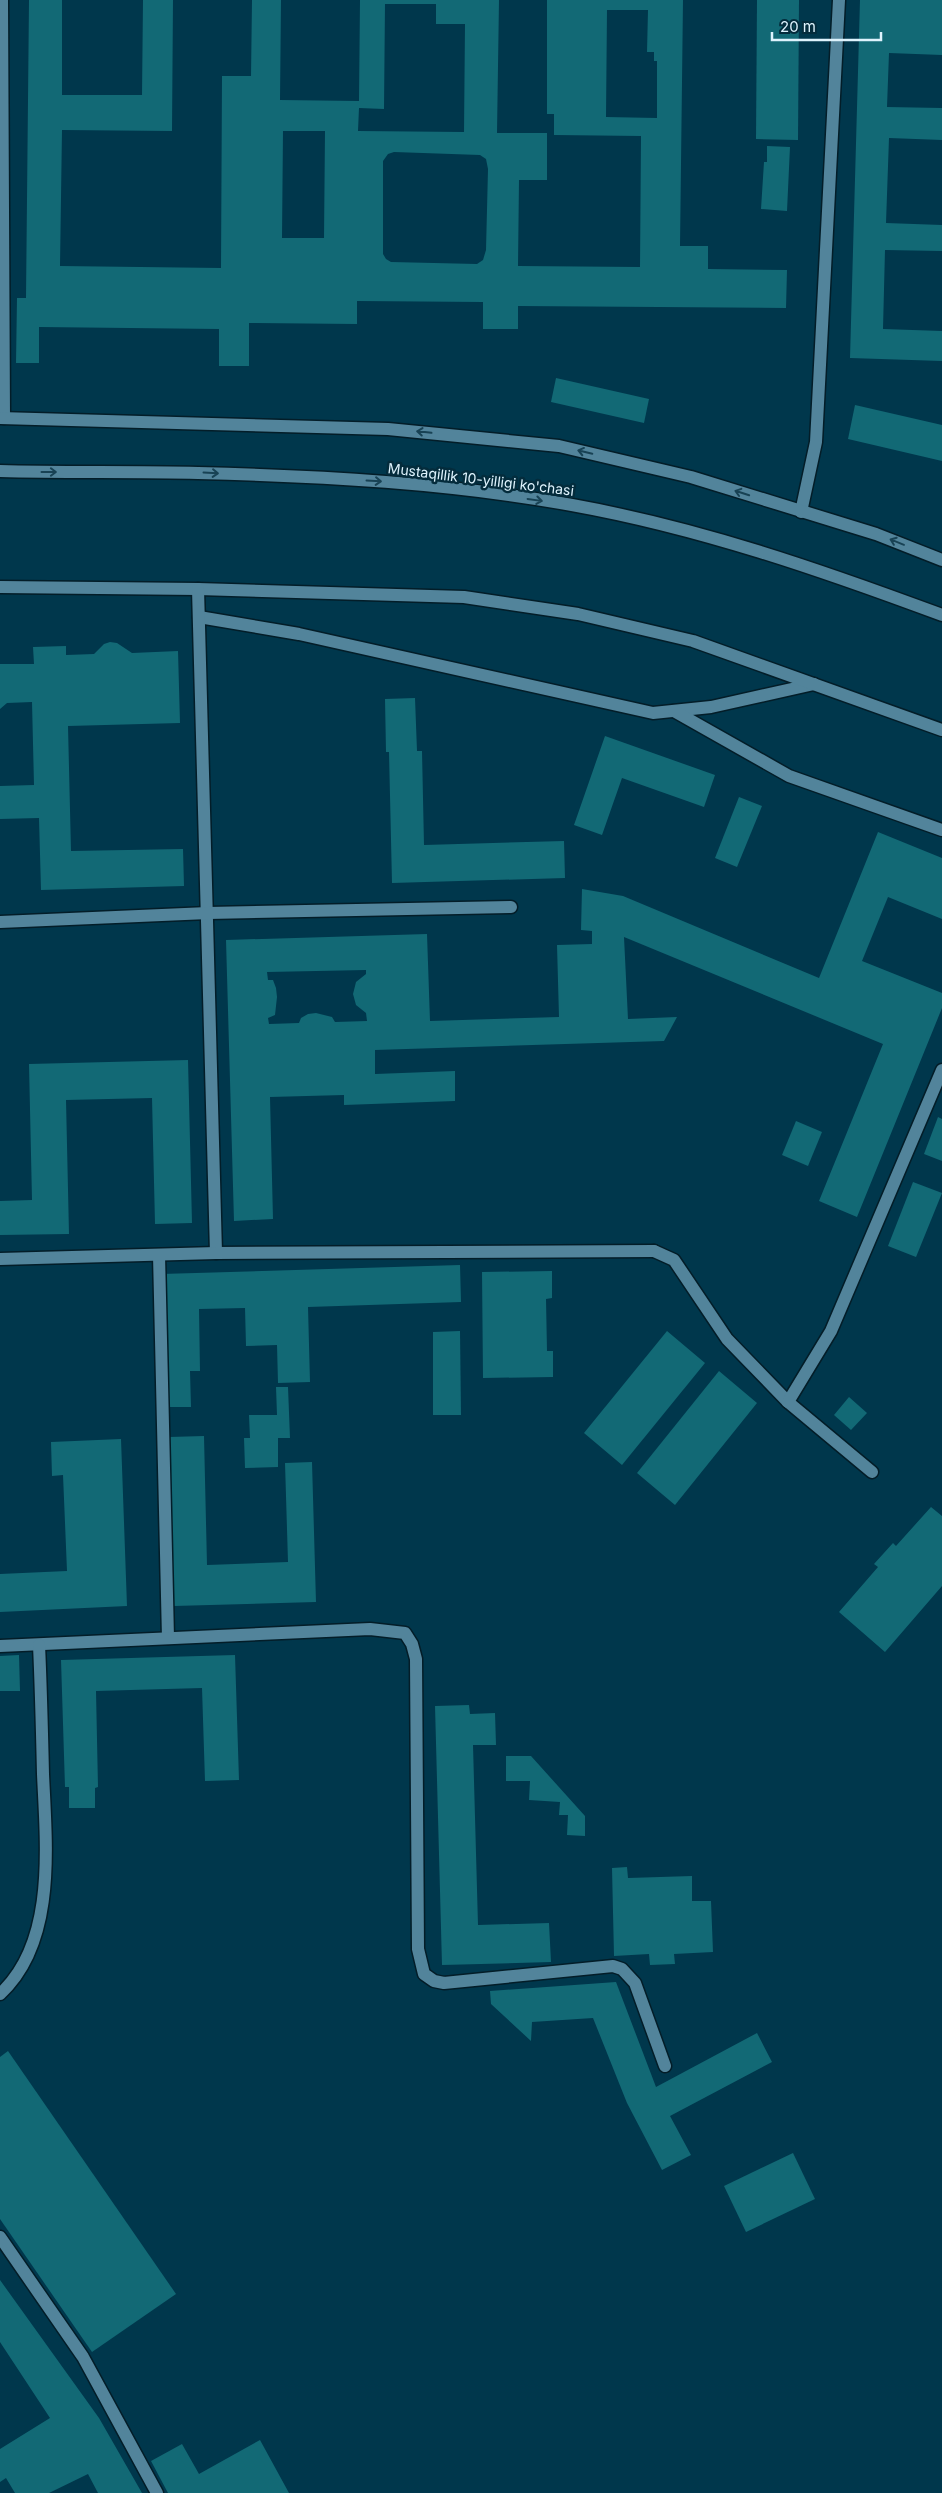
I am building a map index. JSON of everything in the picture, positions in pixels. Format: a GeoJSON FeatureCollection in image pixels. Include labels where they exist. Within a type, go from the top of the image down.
{"type":"FeatureCollection","features":[{"type":"Feature","properties":{"kind":"street"},"geometry":{"type":"LineString","coordinates":[[2,0],[2,418],[388,429],[560,446],[691,477],[876,534],[942,560]]}},
{"type":"Feature","properties":{"kind":"street"},"geometry":{"type":"LineString","coordinates":[[802,512],[816,442],[839,0]]}},
{"type":"Feature","properties":{"kind":"street","name":"Mustaqillik 10-yilligi ko'chasi"},"geometry":{"type":"LineString","coordinates":[[0,471],[199,473],[406,483],[572,505],[703,534],[815,568],[942,614]]}},
{"type":"Feature","properties":{"kind":"street"},"geometry":{"type":"LineString","coordinates":[[0,587],[198,589],[464,597],[578,614],[693,641],[942,730]]}},
{"type":"Feature","properties":{"kind":"street"},"geometry":{"type":"LineString","coordinates":[[198,589],[216,1253]]}},
{"type":"Feature","properties":{"kind":"street"},"geometry":{"type":"LineString","coordinates":[[199,616],[298,634],[653,713],[711,707],[814,684]]}},
{"type":"Feature","properties":{"kind":"street"},"geometry":{"type":"LineString","coordinates":[[674,711],[789,776],[942,830]]}},
{"type":"Feature","properties":{"kind":"street"},"geometry":{"type":"LineString","coordinates":[[0,922],[208,913],[511,907]]}},
{"type":"Feature","properties":{"kind":"street"},"geometry":{"type":"LineString","coordinates":[[788,1402],[831,1331],[937,1097],[942,1070]]}},
{"type":"Feature","properties":{"kind":"street"},"geometry":{"type":"LineString","coordinates":[[0,1259],[216,1253],[654,1251],[674,1260],[727,1339],[788,1402],[872,1472]]}},
{"type":"Feature","properties":{"kind":"street"},"geometry":{"type":"LineString","coordinates":[[159,1255],[168,1638]]}},
{"type":"Feature","properties":{"kind":"street"},"geometry":{"type":"LineString","coordinates":[[0,1646],[370,1629],[405,1633],[412,1644],[416,1659],[418,1949],[424,1974],[434,1981],[444,1983],[613,1966],[622,1969],[636,1983],[665,2066]]}},
{"type":"Feature","properties":{"kind":"street"},"geometry":{"type":"LineString","coordinates":[[0,1994],[19,1970],[31,1946],[40,1920],[46,1866],[39,1645]]}},
{"type":"Feature","properties":{"kind":"street"},"geometry":{"type":"LineString","coordinates":[[0,2237],[83,2357],[157,2493]]}},
{"type":"Feature","properties":{"kind":"building"},"geometry":{"type":"Polygon","coordinates":[[[29,0],[62,0],[62,95],[142,95],[143,0],[173,0],[172,131],[62,130],[60,266],[221,268],[222,76],[251,76],[252,0],[281,0],[280,100],[359,101],[360,0],[499,0],[497,133],[547,133],[547,180],[519,180],[518,266],[640,267],[641,136],[554,135],[554,114],[547,114],[547,0],[683,0],[680,246],[708,246],[708,269],[787,270],[786,308],[518,306],[518,329],[483,329],[483,302],[357,301],[357,324],[249,323],[249,366],[219,366],[219,329],[39,327],[39,363],[16,363],[17,298],[26,298],[29,0]],[[385,4],[384,109],[359,108],[358,131],[464,132],[465,24],[436,24],[436,4],[385,4]],[[607,10],[606,117],[657,118],[657,61],[654,61],[654,52],[647,52],[648,10],[607,10]],[[283,131],[282,238],[324,238],[325,131],[283,131]],[[394,152],[388,154],[383,161],[383,254],[386,259],[391,262],[477,264],[483,260],[486,250],[488,169],[486,159],[480,155],[394,152]]]}},
{"type":"Feature","properties":{"kind":"building"},"geometry":{"type":"Polygon","coordinates":[[[757,0],[799,0],[798,140],[756,139],[757,0]]]}},
{"type":"Feature","properties":{"kind":"building"},"geometry":{"type":"Polygon","coordinates":[[[860,0],[942,0],[942,55],[889,53],[887,107],[942,108],[942,140],[889,138],[886,223],[942,225],[942,251],[885,250],[883,329],[942,331],[942,361],[850,358],[860,0]]]}},
{"type":"Feature","properties":{"kind":"building"},"geometry":{"type":"Polygon","coordinates":[[[767,146],[790,147],[787,211],[761,209],[764,162],[767,162],[767,146]]]}},
{"type":"Feature","properties":{"kind":"building"},"geometry":{"type":"Polygon","coordinates":[[[556,378],[649,399],[644,423],[551,402],[556,378]]]}},
{"type":"Feature","properties":{"kind":"building"},"geometry":{"type":"Polygon","coordinates":[[[855,405],[942,425],[942,461],[848,439],[855,405]]]}},
{"type":"Feature","properties":{"kind":"building"},"geometry":{"type":"Polygon","coordinates":[[[110,642],[117,643],[132,653],[178,651],[180,723],[68,726],[71,851],[183,849],[184,886],[41,890],[39,818],[0,819],[0,786],[34,785],[32,702],[7,703],[0,709],[0,664],[34,664],[33,647],[66,646],[66,655],[94,654],[104,644],[110,642]]]}},
{"type":"Feature","properties":{"kind":"building"},"geometry":{"type":"Polygon","coordinates":[[[415,698],[417,751],[422,751],[424,845],[564,841],[565,878],[392,883],[389,752],[386,752],[385,699],[415,698]]]}},
{"type":"Feature","properties":{"kind":"building"},"geometry":{"type":"Polygon","coordinates":[[[605,736],[715,775],[704,807],[622,778],[602,835],[574,825],[605,736]]]}},
{"type":"Feature","properties":{"kind":"building"},"geometry":{"type":"Polygon","coordinates":[[[739,797],[762,806],[737,867],[715,858],[739,797]]]}},
{"type":"Feature","properties":{"kind":"building"},"geometry":{"type":"Polygon","coordinates":[[[878,832],[942,858],[942,919],[888,897],[862,961],[942,993],[942,1008],[857,1217],[819,1201],[883,1044],[624,937],[628,1019],[677,1017],[664,1041],[375,1050],[375,1074],[455,1071],[455,1101],[344,1105],[344,1095],[270,1097],[273,1219],[234,1221],[226,940],[427,934],[430,1021],[559,1017],[557,945],[592,944],[592,931],[581,930],[582,889],[623,896],[819,978],[878,832]],[[366,970],[267,972],[268,980],[273,980],[277,997],[275,1015],[268,1018],[269,1024],[299,1023],[301,1018],[308,1014],[316,1013],[332,1017],[335,1022],[367,1021],[366,1013],[356,1005],[353,994],[356,982],[366,974],[366,970]]]}},
{"type":"Feature","properties":{"kind":"building"},"geometry":{"type":"Polygon","coordinates":[[[188,1060],[192,1223],[155,1224],[152,1098],[66,1100],[69,1234],[0,1235],[0,1201],[32,1200],[29,1064],[188,1060]]]}},
{"type":"Feature","properties":{"kind":"building"},"geometry":{"type":"Polygon","coordinates":[[[938,1117],[942,1119],[942,1161],[924,1154],[938,1117]]]}},
{"type":"Feature","properties":{"kind":"building"},"geometry":{"type":"Polygon","coordinates":[[[796,1121],[822,1132],[808,1166],[782,1155],[796,1121]]]}},
{"type":"Feature","properties":{"kind":"building"},"geometry":{"type":"Polygon","coordinates":[[[913,1182],[942,1193],[916,1257],[888,1246],[913,1182]]]}},
{"type":"Feature","properties":{"kind":"building"},"geometry":{"type":"Polygon","coordinates":[[[460,1265],[461,1302],[308,1307],[310,1382],[278,1383],[277,1345],[246,1346],[245,1308],[199,1309],[200,1371],[190,1371],[191,1407],[167,1407],[161,1274],[460,1265]]]}},
{"type":"Feature","properties":{"kind":"building"},"geometry":{"type":"Polygon","coordinates":[[[552,1271],[552,1298],[546,1299],[547,1351],[553,1351],[553,1377],[483,1378],[482,1272],[552,1271]]]}},
{"type":"Feature","properties":{"kind":"building"},"geometry":{"type":"Polygon","coordinates":[[[460,1331],[461,1415],[433,1415],[433,1332],[460,1331]]]}},
{"type":"Feature","properties":{"kind":"building"},"geometry":{"type":"Polygon","coordinates":[[[667,1331],[705,1363],[622,1465],[584,1433],[667,1331]]]}},
{"type":"Feature","properties":{"kind":"building"},"geometry":{"type":"Polygon","coordinates":[[[719,1371],[757,1403],[675,1505],[637,1473],[719,1371]]]}},
{"type":"Feature","properties":{"kind":"building"},"geometry":{"type":"Polygon","coordinates":[[[276,1387],[288,1387],[290,1438],[278,1438],[278,1467],[245,1468],[244,1438],[250,1438],[249,1415],[277,1415],[276,1387]]]}},
{"type":"Feature","properties":{"kind":"building"},"geometry":{"type":"Polygon","coordinates":[[[849,1397],[867,1413],[851,1430],[834,1415],[849,1397]]]}},
{"type":"Feature","properties":{"kind":"building"},"geometry":{"type":"Polygon","coordinates":[[[204,1436],[207,1565],[288,1562],[285,1463],[312,1462],[316,1602],[174,1606],[169,1437],[204,1436]]]}},
{"type":"Feature","properties":{"kind":"building"},"geometry":{"type":"Polygon","coordinates":[[[121,1439],[127,1606],[0,1612],[0,1574],[67,1571],[63,1475],[52,1476],[51,1442],[121,1439]]]}},
{"type":"Feature","properties":{"kind":"building"},"geometry":{"type":"Polygon","coordinates":[[[931,1507],[942,1516],[942,1586],[885,1652],[839,1612],[878,1567],[874,1564],[893,1543],[896,1546],[931,1507]]]}},
{"type":"Feature","properties":{"kind":"building"},"geometry":{"type":"Polygon","coordinates":[[[19,1655],[20,1691],[0,1691],[0,1656],[19,1655]]]}},
{"type":"Feature","properties":{"kind":"building"},"geometry":{"type":"Polygon","coordinates":[[[235,1655],[239,1780],[205,1781],[202,1688],[96,1691],[98,1787],[95,1788],[95,1808],[69,1808],[69,1787],[65,1787],[61,1660],[235,1655]]]}},
{"type":"Feature","properties":{"kind":"building"},"geometry":{"type":"Polygon","coordinates":[[[469,1705],[470,1714],[495,1713],[496,1745],[473,1745],[478,1925],[549,1923],[551,1962],[442,1965],[435,1706],[469,1705]]]}},
{"type":"Feature","properties":{"kind":"building"},"geometry":{"type":"Polygon","coordinates":[[[506,1756],[531,1756],[585,1816],[585,1836],[567,1835],[568,1815],[559,1815],[560,1802],[529,1800],[530,1781],[506,1781],[506,1756]]]}},
{"type":"Feature","properties":{"kind":"building"},"geometry":{"type":"Polygon","coordinates":[[[627,1867],[628,1878],[692,1876],[692,1901],[711,1901],[713,1952],[674,1954],[675,1964],[650,1965],[649,1954],[614,1956],[612,1868],[627,1867]]]}},
{"type":"Feature","properties":{"kind":"building"},"geometry":{"type":"Polygon","coordinates":[[[616,1982],[656,2087],[757,2033],[772,2062],[670,2116],[691,2155],[662,2170],[627,2103],[593,2018],[532,2022],[531,2041],[491,2004],[490,1991],[616,1982]]]}},
{"type":"Feature","properties":{"kind":"building"},"geometry":{"type":"Polygon","coordinates":[[[8,2051],[176,2294],[92,2352],[0,2219],[0,2057],[8,2051]]]}},
{"type":"Feature","properties":{"kind":"building"},"geometry":{"type":"Polygon","coordinates":[[[793,2153],[815,2199],[746,2232],[724,2186],[793,2153]]]}},
{"type":"Feature","properties":{"kind":"building"},"geometry":{"type":"Polygon","coordinates":[[[0,2280],[99,2418],[142,2493],[98,2493],[88,2474],[49,2493],[15,2493],[6,2478],[0,2482],[0,2449],[50,2418],[0,2342],[0,2280]]]}},
{"type":"Feature","properties":{"kind":"building"},"geometry":{"type":"Polygon","coordinates":[[[260,2440],[289,2493],[168,2493],[151,2461],[182,2444],[199,2474],[260,2440]]]}}]}
